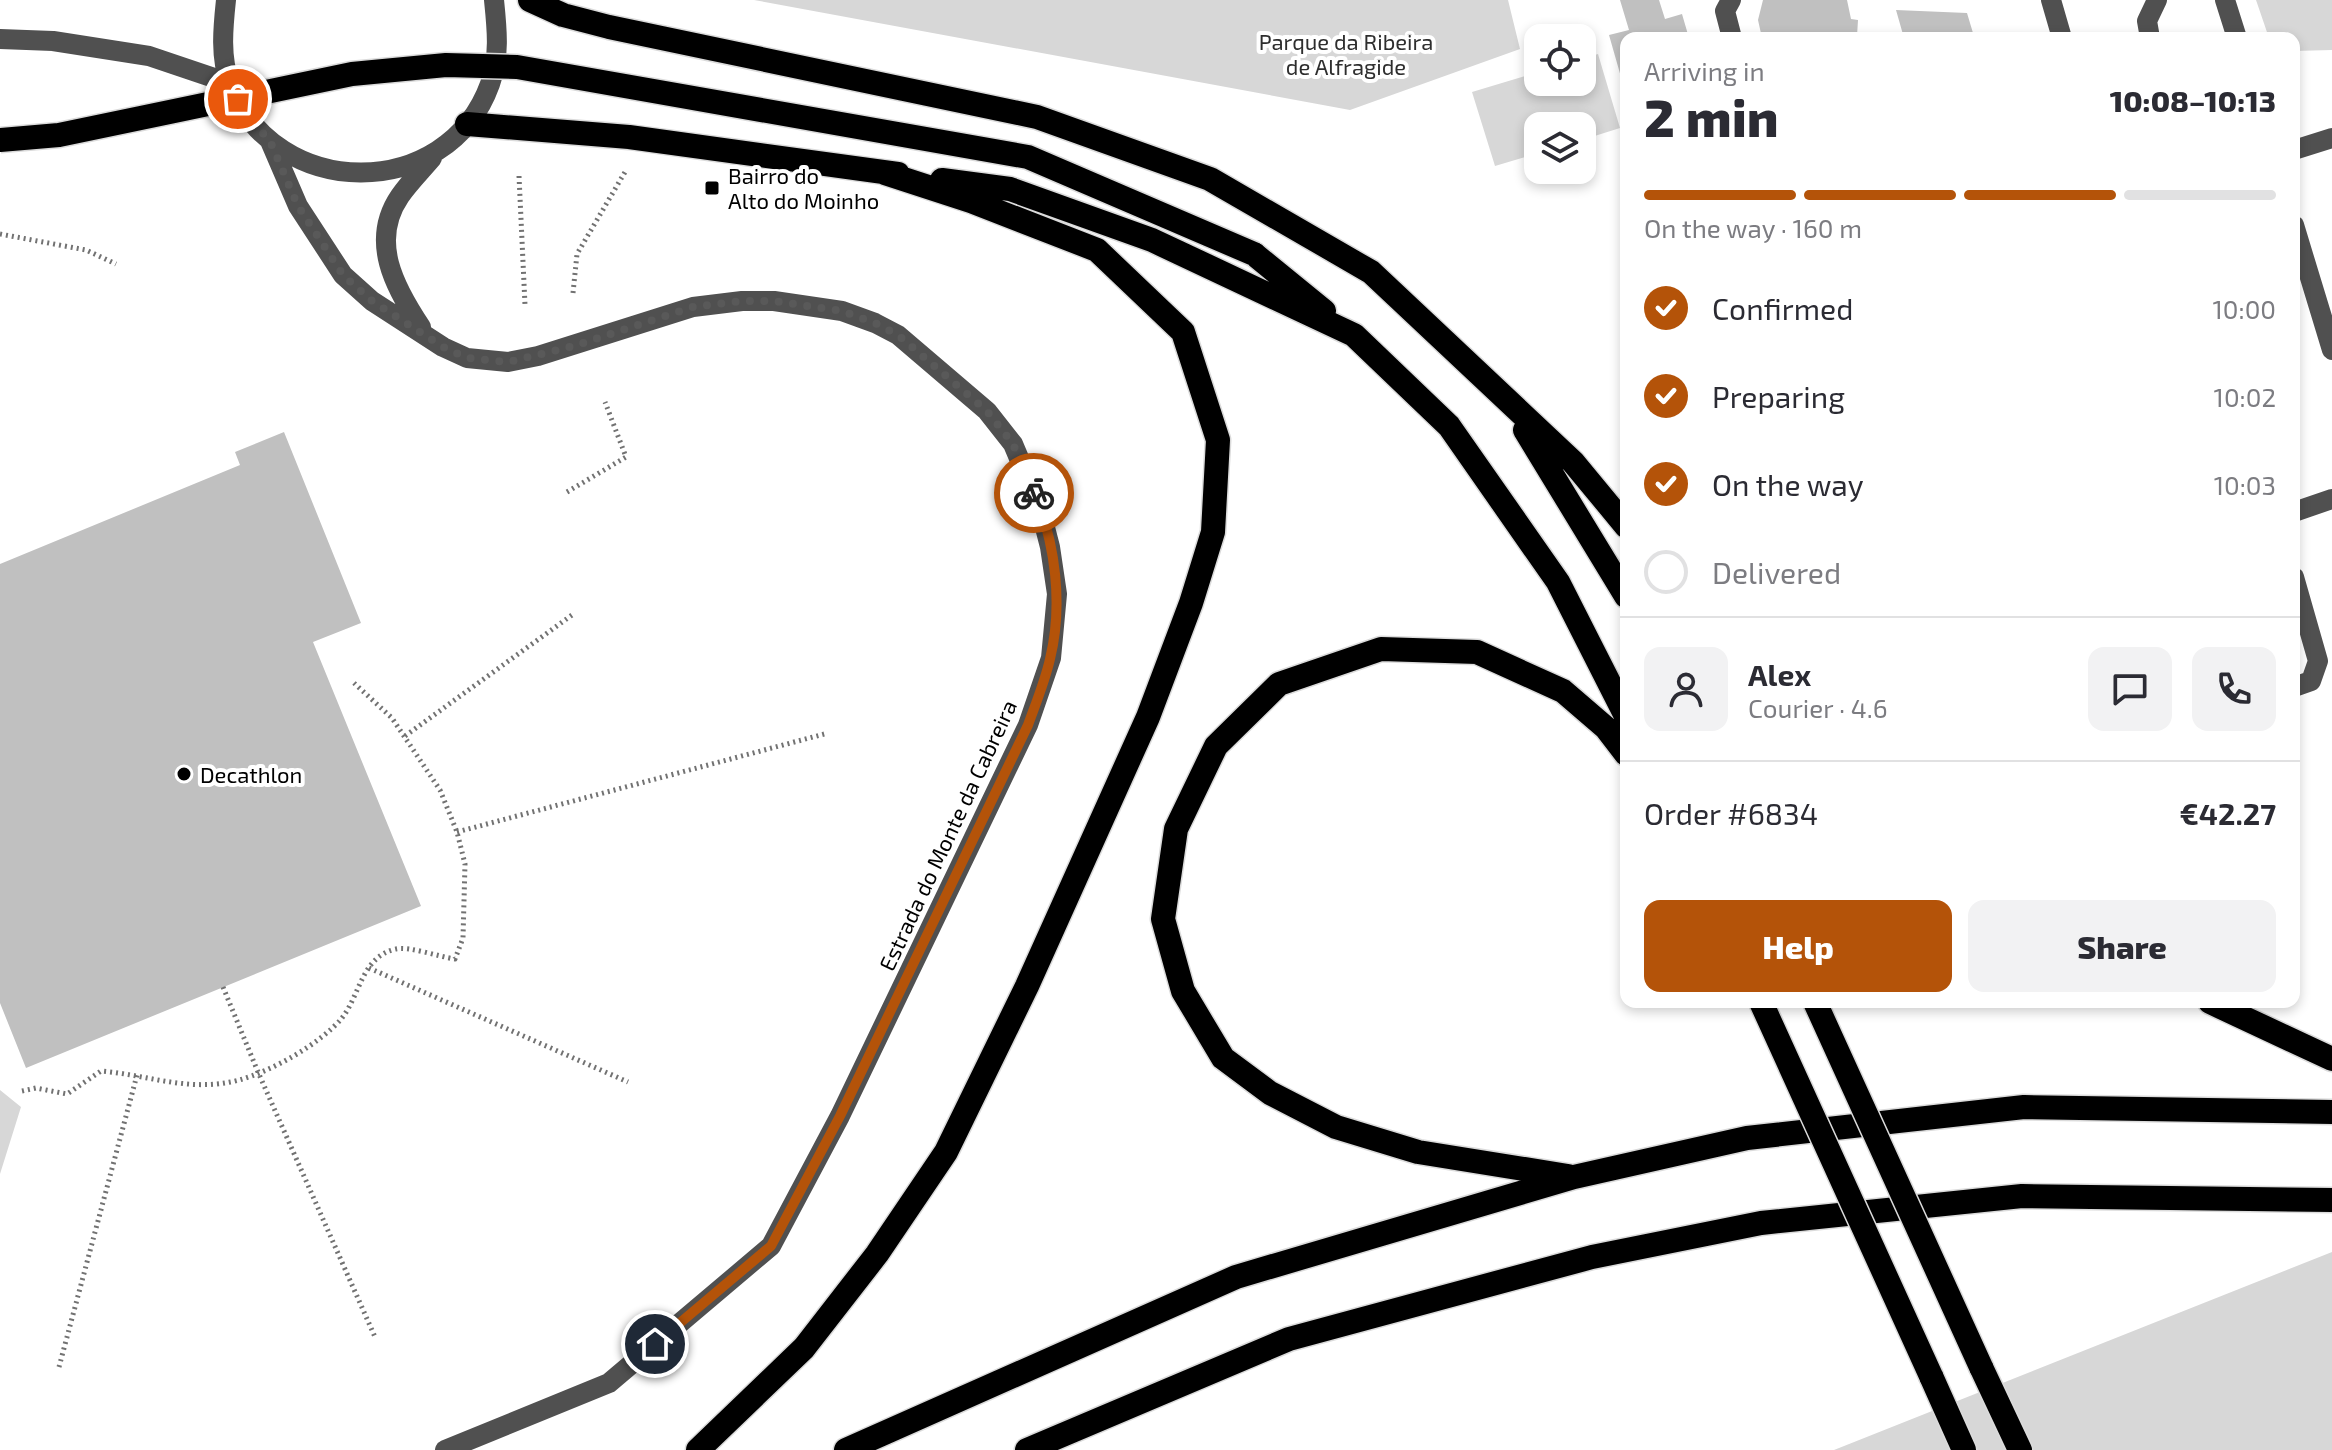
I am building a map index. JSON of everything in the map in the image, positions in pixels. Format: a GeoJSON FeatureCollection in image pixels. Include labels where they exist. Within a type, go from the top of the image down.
{"type":"FeatureCollection","features":[{"type":"Feature","properties":{"kind":"highway"},"geometry":{"type":"LineString","coordinates":[[530,0],[563,15],[609,27],[1037,117],[1210,179],[1371,272],[1573,462],[1620,519]]}},
{"type":"Feature","properties":{"kind":"highway"},"geometry":{"type":"LineString","coordinates":[[0,140],[59,135],[352,74],[446,65],[517,67],[1028,157],[1254,254],[1354,335],[1449,426],[1558,582],[1620,704]]}},
{"type":"Feature","properties":{"kind":"highway"},"geometry":{"type":"LineString","coordinates":[[467,124],[629,137],[1010,189],[1152,240],[1354,335]]}},
{"type":"Feature","properties":{"kind":"highway"},"geometry":{"type":"LineString","coordinates":[[698,1450],[804,1348],[877,1254],[946,1152],[1027,986],[1148,717],[1191,603],[1213,532],[1218,440],[1183,332],[1097,250],[971,201],[885,173]]}},
{"type":"Feature","properties":{"kind":"highway"},"geometry":{"type":"LineString","coordinates":[[1509,404],[1620,586]]}},
{"type":"Feature","properties":{"kind":"highway"},"geometry":{"type":"LineString","coordinates":[[1574,1177],[1418,1152],[1336,1127],[1270,1093],[1223,1058],[1183,991],[1163,919],[1176,829],[1216,746],[1279,684],[1381,649],[1477,652],[1563,691],[1606,728],[1620,746]]}},
{"type":"Feature","properties":{"kind":"highway"},"geometry":{"type":"LineString","coordinates":[[1764,1008],[1964,1450]]}},
{"type":"Feature","properties":{"kind":"highway"},"geometry":{"type":"LineString","coordinates":[[1818,1008],[2020,1450]]}},
{"type":"Feature","properties":{"kind":"highway"},"geometry":{"type":"LineString","coordinates":[[2223,1008],[2332,1059]]}},
{"type":"Feature","properties":{"kind":"highway"},"geometry":{"type":"LineString","coordinates":[[846,1450],[1236,1277],[1574,1177],[1747,1138],[2024,1107],[2332,1112]]}},
{"type":"Feature","properties":{"kind":"highway"},"geometry":{"type":"LineString","coordinates":[[1027,1450],[1289,1339],[1592,1257],[1761,1223],[2022,1196],[2332,1200]]}},
{"type":"Feature","properties":{"kind":"street"},"geometry":{"type":"LineString","coordinates":[[226,0],[221,40],[229,83],[246,115],[270,141],[301,161],[335,172],[371,174],[407,166],[440,149],[467,124],[490,85],[499,40],[494,0]]}},
{"type":"Feature","properties":{"kind":"street"},"geometry":{"type":"LineString","coordinates":[[1730,32],[1725,11],[1731,0]]}},
{"type":"Feature","properties":{"kind":"street"},"geometry":{"type":"LineString","coordinates":[[2051,0],[2060,32]]}},
{"type":"Feature","properties":{"kind":"street"},"geometry":{"type":"LineString","coordinates":[[2149,32],[2147,21],[2157,0]]}},
{"type":"Feature","properties":{"kind":"street"},"geometry":{"type":"LineString","coordinates":[[2225,0],[2235,32]]}},
{"type":"Feature","properties":{"kind":"street"},"geometry":{"type":"LineString","coordinates":[[0,39],[53,41],[149,56],[229,83]]}},
{"type":"Feature","properties":{"kind":"street"},"geometry":{"type":"LineString","coordinates":[[2300,148],[2332,138]]}},
{"type":"Feature","properties":{"kind":"street","name":"Estrada do Monte da Cabreira"},"geometry":{"type":"LineString","coordinates":[[270,141],[298,206],[343,275],[372,301],[443,347],[467,358],[508,362],[574,346],[693,307],[742,301],[774,301],[842,311],[898,335],[987,411],[1013,444],[1040,508],[1057,594],[1051,658],[1028,725],[840,1116],[771,1246],[609,1383],[445,1450]]}},
{"type":"Feature","properties":{"kind":"street","name":"Estrada do Monte da Cabreira"},"geometry":{"type":"LineString","coordinates":[[427,335],[398,291],[385,250],[386,230],[398,199],[440,149]]}},
{"type":"Feature","properties":{"kind":"street"},"geometry":{"type":"LineString","coordinates":[[2300,245],[2332,350]]}},
{"type":"Feature","properties":{"kind":"street"},"geometry":{"type":"LineString","coordinates":[[2300,510],[2332,499]]}},
{"type":"Feature","properties":{"kind":"street"},"geometry":{"type":"LineString","coordinates":[[2300,598],[2318,661],[2311,681],[2300,685]]}},
{"type":"Feature","properties":{"kind":"path"},"geometry":{"type":"LineString","coordinates":[[573,293],[577,254],[625,172]]}},
{"type":"Feature","properties":{"kind":"path"},"geometry":{"type":"LineString","coordinates":[[519,176],[525,305]]}},
{"type":"Feature","properties":{"kind":"path"},"geometry":{"type":"LineString","coordinates":[[0,234],[86,250],[116,264]]}},
{"type":"Feature","properties":{"kind":"path"},"geometry":{"type":"LineString","coordinates":[[567,492],[626,457],[605,402]]}},
{"type":"Feature","properties":{"kind":"path"},"geometry":{"type":"LineString","coordinates":[[405,736],[572,615]]}},
{"type":"Feature","properties":{"kind":"path"},"geometry":{"type":"LineString","coordinates":[[22,1091],[36,1088],[67,1094],[101,1071],[137,1075],[187,1087],[239,1080],[315,1044],[343,1016],[380,953],[399,947],[455,959],[463,938],[465,879],[465,864],[457,832],[440,790],[405,736],[392,718],[354,683]]}},
{"type":"Feature","properties":{"kind":"path"},"geometry":{"type":"LineString","coordinates":[[457,832],[828,733]]}},
{"type":"Feature","properties":{"kind":"path"},"geometry":{"type":"LineString","coordinates":[[369,968],[628,1082]]}},
{"type":"Feature","properties":{"kind":"path"},"geometry":{"type":"LineString","coordinates":[[223,987],[375,1337]]}},
{"type":"Feature","properties":{"kind":"path"},"geometry":{"type":"LineString","coordinates":[[59,1367],[137,1075]]}},
{"type":"Feature","properties":{"kind":"green space","name":"Parque da Ribeira de Alfragide"},"geometry":{"type":"Polygon","coordinates":[[[754,0],[1508,0],[1520,49],[1350,110],[754,0]]]}},
{"type":"Feature","properties":{"kind":"green space"},"geometry":{"type":"Polygon","coordinates":[[[2256,0],[2332,0],[2332,50],[2300,51],[2300,32],[2267,32],[2256,0]]]}},
{"type":"Feature","properties":{"kind":"green space"},"geometry":{"type":"Polygon","coordinates":[[[1596,55],[1620,128],[1596,136],[1596,112],[1524,112],[1524,157],[1495,166],[1472,92],[1524,76],[1524,96],[1596,96],[1596,55]]]}},
{"type":"Feature","properties":{"kind":"green space"},"geometry":{"type":"Polygon","coordinates":[[[0,1090],[21,1107],[0,1174],[0,1090]]]}},
{"type":"Feature","properties":{"kind":"green space"},"geometry":{"type":"Polygon","coordinates":[[[2332,1252],[2332,1450],[1834,1450],[2332,1252]]]}},
{"type":"Feature","properties":{"kind":"building"},"geometry":{"type":"Polygon","coordinates":[[[1620,0],[1659,0],[1665,19],[1682,14],[1687,32],[1621,32],[1629,30],[1620,0]]]}},
{"type":"Feature","properties":{"kind":"building"},"geometry":{"type":"Polygon","coordinates":[[[1763,0],[1847,0],[1851,19],[1858,20],[1857,32],[1761,32],[1758,20],[1763,0]]]}},
{"type":"Feature","properties":{"kind":"building"},"geometry":{"type":"Polygon","coordinates":[[[1896,10],[1967,13],[1973,32],[1902,32],[1896,10]]]}},
{"type":"Feature","properties":{"kind":"building"},"geometry":{"type":"Polygon","coordinates":[[[1620,32],[1620,74],[1609,35],[1620,32]]]}},
{"type":"Feature","properties":{"kind":"building","name":"Decathlon"},"geometry":{"type":"Polygon","coordinates":[[[284,432],[361,623],[313,642],[421,906],[26,1068],[0,1003],[0,564],[240,465],[235,452],[284,432]]]}},
{"type":"Feature","properties":{"kind":"way so far"},"geometry":{"type":"LineString","coordinates":[[238,99],[246,115],[270,141],[298,206],[343,275],[372,301],[443,347],[467,358],[508,362],[574,346],[693,307],[774,301],[842,311],[898,335],[987,411],[1013,444],[1034,493]]}},
{"type":"Feature","properties":{"kind":"place","name":"Bairro do Alto do Moinho"},"geometry":{"type":"Point","coordinates":[712,188]}},
{"type":"Feature","properties":{"kind":"place","name":"Decathlon"},"geometry":{"type":"Point","coordinates":[184,774]}},
{"type":"Feature","properties":{"kind":"route"},"geometry":{"type":"LineString","coordinates":[[655,1344],[771,1246],[840,1116],[1028,725],[1051,658],[1057,594],[1050,547],[1034,493]]}}]}
